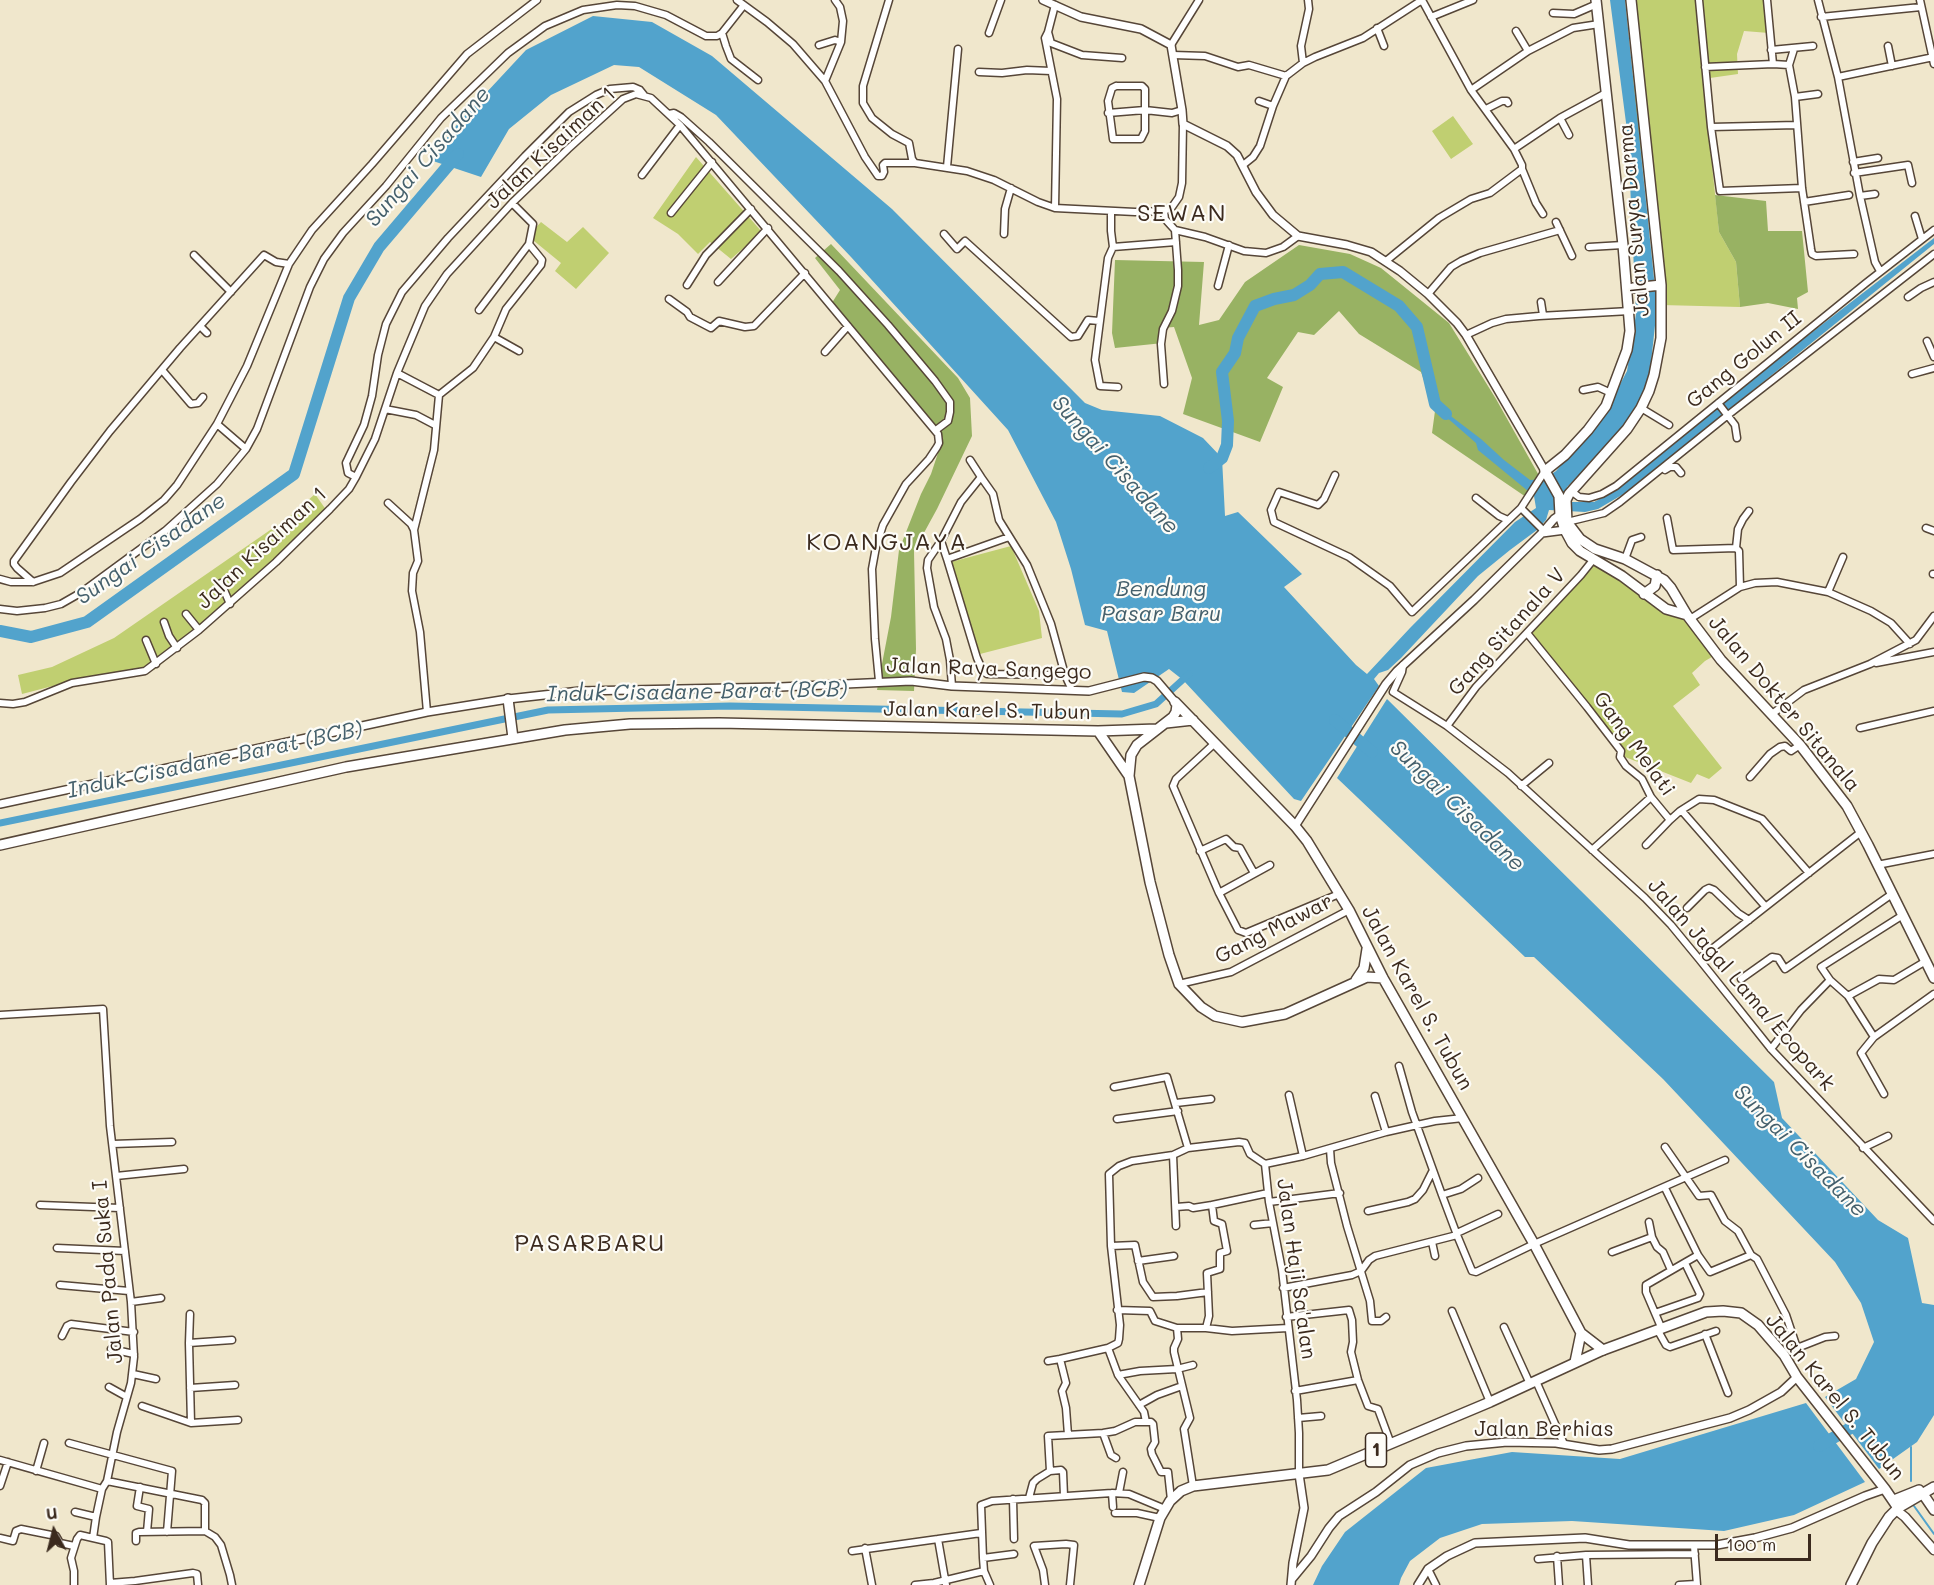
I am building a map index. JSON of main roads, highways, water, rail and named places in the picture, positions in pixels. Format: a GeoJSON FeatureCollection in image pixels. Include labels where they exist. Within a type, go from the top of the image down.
{"type":"FeatureCollection","features":[{"type":"Feature","properties":{"kind":"main road","name":"Jalan Surya Darma"},"geometry":{"type":"LineString","coordinates":[[1564,519],[1569,495],[1622,436],[1641,408],[1654,375],[1661,338],[1631,0]]}},
{"type":"Feature","properties":{"kind":"main road","name":"Jalan Surya Darma"},"geometry":{"type":"LineString","coordinates":[[1564,519],[1559,496],[1545,474],[1588,430],[1606,405],[1627,350],[1630,331],[1626,273],[1596,2]]}},
{"type":"Feature","properties":{"kind":"main road"},"geometry":{"type":"LineString","coordinates":[[1626,273],[1633,288],[1629,307]]}},
{"type":"Feature","properties":{"kind":"main road"},"geometry":{"type":"LineString","coordinates":[[1633,288],[1658,285]]}},
{"type":"Feature","properties":{"kind":"main road","name":"Jalan Dokter Sitanala"},"geometry":{"type":"LineString","coordinates":[[1564,519],[1587,544],[1657,575],[1671,588],[1721,660],[1800,745],[1843,800],[1881,864],[1892,894],[1934,978]]}},
{"type":"Feature","properties":{"kind":"main road","name":"Jalan Dokter Sitanala"},"geometry":{"type":"LineString","coordinates":[[1564,519],[1572,543],[1593,560],[1622,576],[1665,609],[1689,617]]}},
{"type":"Feature","properties":{"kind":"main road"},"geometry":{"type":"LineString","coordinates":[[1644,594],[1654,586],[1657,575]]}},
{"type":"Feature","properties":{"kind":"main road"},"geometry":{"type":"LineString","coordinates":[[508,700],[513,735]]}},
{"type":"Feature","properties":{"kind":"main road","name":"Jalan Karel S. Tubun"},"geometry":{"type":"LineString","coordinates":[[1166,723],[1176,712],[1178,705],[1307,841],[1349,910],[1383,978],[1534,1244],[1581,1333],[1603,1350]]}},
{"type":"Feature","properties":{"kind":"main road"},"geometry":{"type":"LineString","coordinates":[[1193,720],[1166,723],[1137,745],[1131,755],[1129,776],[1150,882],[1169,955],[1179,984],[1187,995],[1215,1016],[1242,1022],[1285,1014],[1367,977],[1383,978]]}},
{"type":"Feature","properties":{"kind":"main road","name":"Jalan Karel S. Tubun"},"geometry":{"type":"LineString","coordinates":[[0,845],[346,767],[513,735],[630,724],[719,723],[1098,731],[1157,729]]}},
{"type":"Feature","properties":{"kind":"main road"},"geometry":{"type":"LineString","coordinates":[[1098,731],[1129,776]]}},
{"type":"Feature","properties":{"kind":"main road"},"geometry":{"type":"LineString","coordinates":[[1354,982],[1364,968],[1367,948]]}},
{"type":"Feature","properties":{"kind":"main road","name":"Jalan Karel S. Tubun"},"geometry":{"type":"LineString","coordinates":[[1139,1585],[1162,1514],[1171,1500],[1181,1491],[1193,1486],[1328,1470],[1490,1402],[1603,1350],[1706,1312],[1741,1313],[1758,1325],[1784,1355],[1804,1387],[1886,1489],[1896,1506]]}},
{"type":"Feature","properties":{"kind":"main road"},"geometry":{"type":"LineString","coordinates":[[1575,1362],[1581,1333]]}},
{"type":"Feature","properties":{"kind":"main road"},"geometry":{"type":"LineString","coordinates":[[1896,1506],[1923,1494],[1934,1486]]}},
{"type":"Feature","properties":{"kind":"main road"},"geometry":{"type":"LineString","coordinates":[[1851,1585],[1872,1543],[1896,1506],[1934,1486]]}},
{"type":"Feature","properties":{"kind":"main road"},"geometry":{"type":"LineString","coordinates":[[1923,1494],[1934,1510]]}},
{"type":"Feature","properties":{"kind":"main road"},"geometry":{"type":"LineString","coordinates":[[1896,1506],[1934,1550]]}},
{"type":"Feature","properties":{"kind":"water","name":"Bendung Pasar Baru"},"geometry":{"type":"Polygon","coordinates":[[[1610,0],[1625,0],[1657,307],[1649,381],[1621,434],[1567,487],[1563,502],[1594,502],[1613,492],[1784,354],[1934,238],[1934,244],[1627,492],[1598,509],[1585,512],[1549,510],[1546,520],[1537,530],[1478,576],[1401,658],[1388,670],[1379,673],[1374,679],[1379,686],[1301,801],[1294,799],[1183,680],[1169,669],[1134,693],[1122,692],[1107,631],[1085,625],[1056,522],[1008,430],[851,257],[716,115],[639,67],[614,65],[551,95],[509,129],[481,177],[430,160],[459,122],[526,50],[593,16],[652,22],[712,56],[892,209],[1085,403],[1102,410],[1160,416],[1203,438],[1222,458],[1225,516],[1238,512],[1302,574],[1284,587],[1367,674],[1515,522],[1536,508],[1534,496],[1478,450],[1476,443],[1437,409],[1435,404],[1530,480],[1544,479],[1556,471],[1603,417],[1627,371],[1636,314],[1628,138],[1610,0]]]}},
{"type":"Feature","properties":{"kind":"water"},"geometry":{"type":"Polygon","coordinates":[[[1387,699],[1774,1082],[1782,1118],[1878,1220],[1908,1238],[1922,1303],[1934,1305],[1934,1415],[1917,1442],[1879,1469],[1825,1397],[1856,1379],[1874,1342],[1861,1303],[1835,1262],[1663,1079],[1534,957],[1525,957],[1337,778],[1387,699]]]}},
{"type":"Feature","properties":{"kind":"water"},"geometry":{"type":"Polygon","coordinates":[[[1806,1403],[1865,1482],[1794,1515],[1724,1531],[1572,1521],[1482,1524],[1440,1538],[1410,1561],[1399,1585],[1313,1585],[1322,1566],[1345,1532],[1426,1468],[1512,1452],[1620,1459],[1806,1403]]]}},
{"type":"Feature","properties":{"kind":"waterway","name":"Sungai Cisadane"},"geometry":{"type":"LineString","coordinates":[[0,631],[31,637],[87,622],[294,474],[349,298],[379,247],[458,154]]}},
{"type":"Feature","properties":{"kind":"waterway"},"geometry":{"type":"LineString","coordinates":[[1209,468],[1222,458],[1227,445],[1228,421],[1222,372],[1235,353],[1238,338],[1255,306],[1294,295],[1310,285],[1320,274],[1343,272],[1399,306],[1417,327],[1435,404],[1446,414]]}},
{"type":"Feature","properties":{"kind":"waterway","name":"Induk Cisadane Barat (BCB)"},"geometry":{"type":"LineString","coordinates":[[0,823],[548,710],[730,706],[1122,714],[1156,704],[1189,674]]}},
{"type":"Feature","properties":{"kind":"waterway","name":"Sungai Cisadane"},"geometry":{"type":"LineString","coordinates":[[1335,720],[1372,752]]}},
{"type":"Feature","properties":{"kind":"waterway","name":"Sungai Cisadane"},"geometry":{"type":"LineString","coordinates":[[1819,1446],[1861,1422]]}},
{"type":"Feature","properties":{"kind":"waterway"},"geometry":{"type":"LineString","coordinates":[[1911,1447],[1911,1481]]}},
{"type":"Feature","properties":{"kind":"waterway"},"geometry":{"type":"LineString","coordinates":[[1914,1506],[1934,1534]]}},
{"type":"Feature","properties":{"kind":"district","name":"SEWAN"},"geometry":{"type":"Point","coordinates":[1182,214]}},
{"type":"Feature","properties":{"kind":"district","name":"KOANGJAYA"},"geometry":{"type":"Point","coordinates":[887,543]}},
{"type":"Feature","properties":{"kind":"district","name":"PASARBARU"},"geometry":{"type":"Point","coordinates":[590,1244]}}]}
